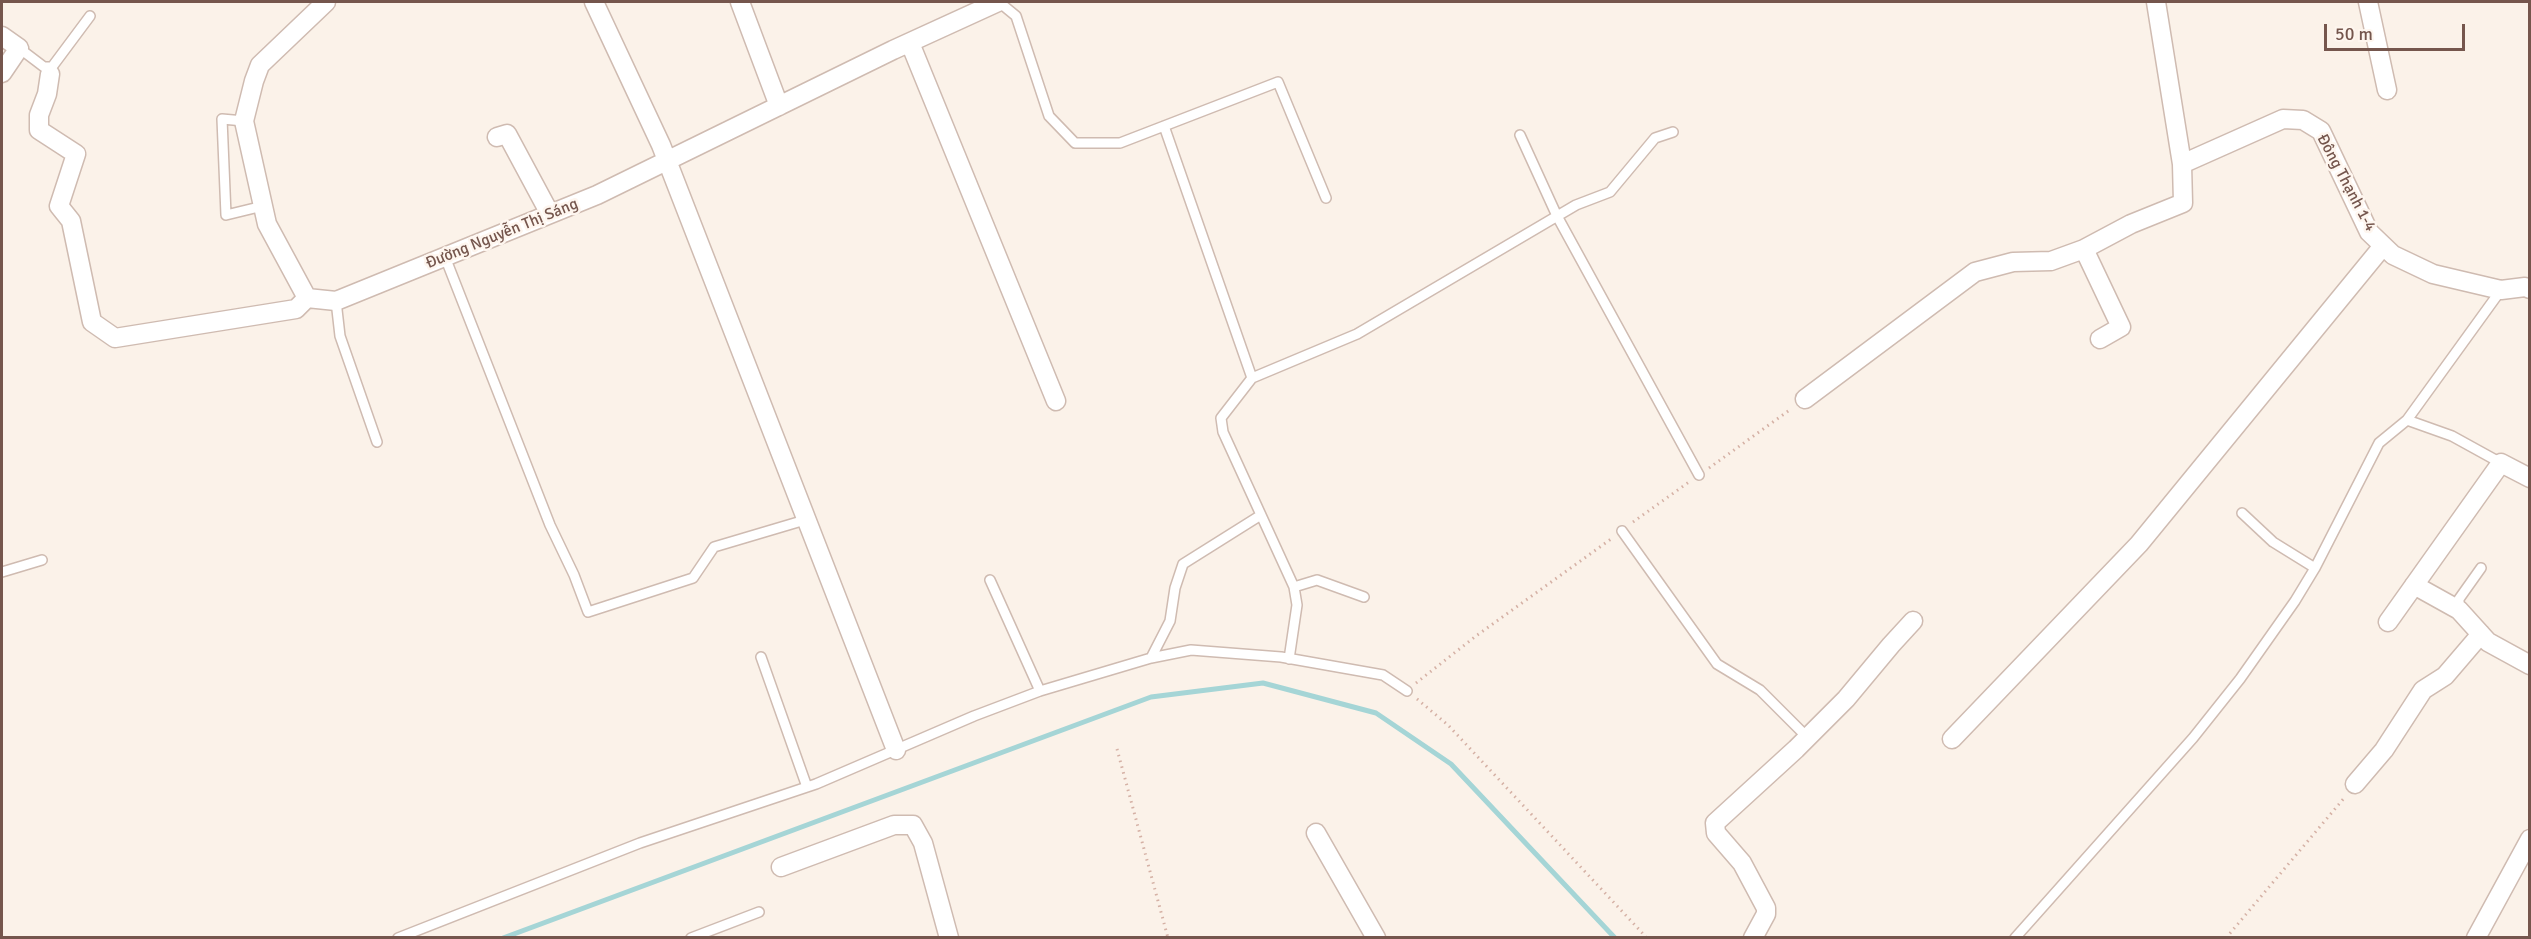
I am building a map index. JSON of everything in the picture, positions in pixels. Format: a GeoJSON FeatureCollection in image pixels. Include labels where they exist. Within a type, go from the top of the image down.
{"type":"FeatureCollection","features":[{"type":"Feature","properties":{"kind":"street"},"geometry":{"type":"LineString","coordinates":[[307,298],[267,224],[244,121],[260,65],[326,2]]}},
{"type":"Feature","properties":{"kind":"street"},"geometry":{"type":"LineString","coordinates":[[594,2],[667,161],[896,750]]}},
{"type":"Feature","properties":{"kind":"street"},"geometry":{"type":"LineString","coordinates":[[740,2],[779,106]]}},
{"type":"Feature","properties":{"kind":"street","name":"Đường Nguyễn Thị Sáng"},"geometry":{"type":"LineString","coordinates":[[336,302],[597,195],[999,2]]}},
{"type":"Feature","properties":{"kind":"street"},"geometry":{"type":"LineString","coordinates":[[1805,399],[1975,272],[2013,262],[2051,261],[2084,249],[2131,224],[2183,203],[2182,164],[2156,2]]}},
{"type":"Feature","properties":{"kind":"street"},"geometry":{"type":"LineString","coordinates":[[2368,2],[2387,90]]}},
{"type":"Feature","properties":{"kind":"street"},"geometry":{"type":"LineString","coordinates":[[2,36],[19,48],[2,73]]}},
{"type":"Feature","properties":{"kind":"street"},"geometry":{"type":"LineString","coordinates":[[910,43],[1056,401]]}},
{"type":"Feature","properties":{"kind":"street"},"geometry":{"type":"LineString","coordinates":[[50,74],[47,94],[39,115],[39,130],[76,154],[59,206],[71,221],[92,322],[115,338],[296,309],[307,298]]}},
{"type":"Feature","properties":{"kind":"street","name":"Đông Thạnh 1-4"},"geometry":{"type":"LineString","coordinates":[[2182,164],[2283,119],[2303,120],[2321,131],[2369,232],[2393,255],[2433,274],[2501,290],[2525,287],[2529,289]]}},
{"type":"Feature","properties":{"kind":"street"},"geometry":{"type":"LineString","coordinates":[[497,137],[507,134],[550,214]]}},
{"type":"Feature","properties":{"kind":"street"},"geometry":{"type":"LineString","coordinates":[[1952,739],[2139,544],[2384,246]]}},
{"type":"Feature","properties":{"kind":"street"},"geometry":{"type":"LineString","coordinates":[[2084,249],[2121,327],[2100,339]]}},
{"type":"Feature","properties":{"kind":"street"},"geometry":{"type":"LineString","coordinates":[[307,298],[336,302]]}},
{"type":"Feature","properties":{"kind":"street"},"geometry":{"type":"LineString","coordinates":[[2388,622],[2501,463],[2529,478]]}},
{"type":"Feature","properties":{"kind":"street"},"geometry":{"type":"LineString","coordinates":[[2414,585],[2459,610],[2488,642],[2529,665]]}},
{"type":"Feature","properties":{"kind":"street"},"geometry":{"type":"LineString","coordinates":[[1754,938],[1766,914],[1766,908],[1742,863],[1716,833],[1715,823],[1846,699],[1913,621]]}},
{"type":"Feature","properties":{"kind":"street"},"geometry":{"type":"LineString","coordinates":[[2355,784],[2384,750],[2423,690],[2445,676],[2481,634]]}},
{"type":"Feature","properties":{"kind":"street"},"geometry":{"type":"LineString","coordinates":[[781,867],[894,825],[913,825],[923,843],[949,938]]}},
{"type":"Feature","properties":{"kind":"street"},"geometry":{"type":"LineString","coordinates":[[1316,832],[1376,938]]}},
{"type":"Feature","properties":{"kind":"street"},"geometry":{"type":"LineString","coordinates":[[2476,938],[2529,839]]}},
{"type":"Feature","properties":{"kind":"lane"},"geometry":{"type":"LineString","coordinates":[[999,2],[1016,16],[1049,116],[1075,143],[1120,143],[1278,82],[1326,198]]}},
{"type":"Feature","properties":{"kind":"lane"},"geometry":{"type":"LineString","coordinates":[[19,48],[44,66],[52,67],[90,16]]}},
{"type":"Feature","properties":{"kind":"lane"},"geometry":{"type":"LineString","coordinates":[[244,121],[222,119],[226,215],[263,206]]}},
{"type":"Feature","properties":{"kind":"lane"},"geometry":{"type":"LineString","coordinates":[[1164,126],[1252,378]]}},
{"type":"Feature","properties":{"kind":"lane"},"geometry":{"type":"LineString","coordinates":[[1289,659],[1297,604],[1294,587],[1223,432],[1221,418],[1252,378],[1357,334],[1576,205],[1610,192],[1655,138],[1672,132]]}},
{"type":"Feature","properties":{"kind":"lane"},"geometry":{"type":"LineString","coordinates":[[1520,135],[1557,216],[1698,475]]}},
{"type":"Feature","properties":{"kind":"lane"},"geometry":{"type":"LineString","coordinates":[[445,257],[550,525],[574,575],[588,612],[693,578],[714,547],[805,520]]}},
{"type":"Feature","properties":{"kind":"lane"},"geometry":{"type":"LineString","coordinates":[[2015,938],[2193,738],[2240,679],[2315,568],[2379,443],[2407,420],[2501,290]]}},
{"type":"Feature","properties":{"kind":"lane"},"geometry":{"type":"LineString","coordinates":[[336,302],[340,336],[377,442]]}},
{"type":"Feature","properties":{"kind":"lane"},"geometry":{"type":"LineString","coordinates":[[2407,420],[2452,436],[2501,463]]}},
{"type":"Feature","properties":{"kind":"lane"},"geometry":{"type":"LineString","coordinates":[[2242,513],[2273,542],[2315,568]]}},
{"type":"Feature","properties":{"kind":"lane"},"geometry":{"type":"LineString","coordinates":[[1151,658],[1170,621],[1175,588],[1183,564],[1261,515]]}},
{"type":"Feature","properties":{"kind":"lane"},"geometry":{"type":"LineString","coordinates":[[1622,531],[1718,664],[1760,690],[1807,737]]}},
{"type":"Feature","properties":{"kind":"lane"},"geometry":{"type":"LineString","coordinates":[[2,572],[42,560]]}},
{"type":"Feature","properties":{"kind":"lane"},"geometry":{"type":"LineString","coordinates":[[2459,610],[2459,599],[2481,568]]}},
{"type":"Feature","properties":{"kind":"lane"},"geometry":{"type":"LineString","coordinates":[[990,580],[1040,691]]}},
{"type":"Feature","properties":{"kind":"lane"},"geometry":{"type":"LineString","coordinates":[[1294,587],[1317,580],[1364,597]]}},
{"type":"Feature","properties":{"kind":"lane"},"geometry":{"type":"LineString","coordinates":[[398,938],[640,843],[807,787],[1040,691],[1151,658],[1191,650],[1289,659],[1383,675],[1407,691]]}},
{"type":"Feature","properties":{"kind":"lane"},"geometry":{"type":"LineString","coordinates":[[761,657],[807,787]]}},
{"type":"Feature","properties":{"kind":"lane"},"geometry":{"type":"LineString","coordinates":[[691,938],[759,912]]}},
{"type":"Feature","properties":{"kind":"path"},"geometry":{"type":"LineString","coordinates":[[1647,938],[1448,725],[1407,691],[1476,636],[1805,399]]}},
{"type":"Feature","properties":{"kind":"path"},"geometry":{"type":"LineString","coordinates":[[1117,749],[1168,938]]}},
{"type":"Feature","properties":{"kind":"path"},"geometry":{"type":"LineString","coordinates":[[2226,938],[2355,784]]}},
{"type":"Feature","properties":{"kind":"waterway"},"geometry":{"type":"LineString","coordinates":[[503,938],[1151,697],[1263,683],[1376,713],[1451,764],[1615,938]]}}]}
